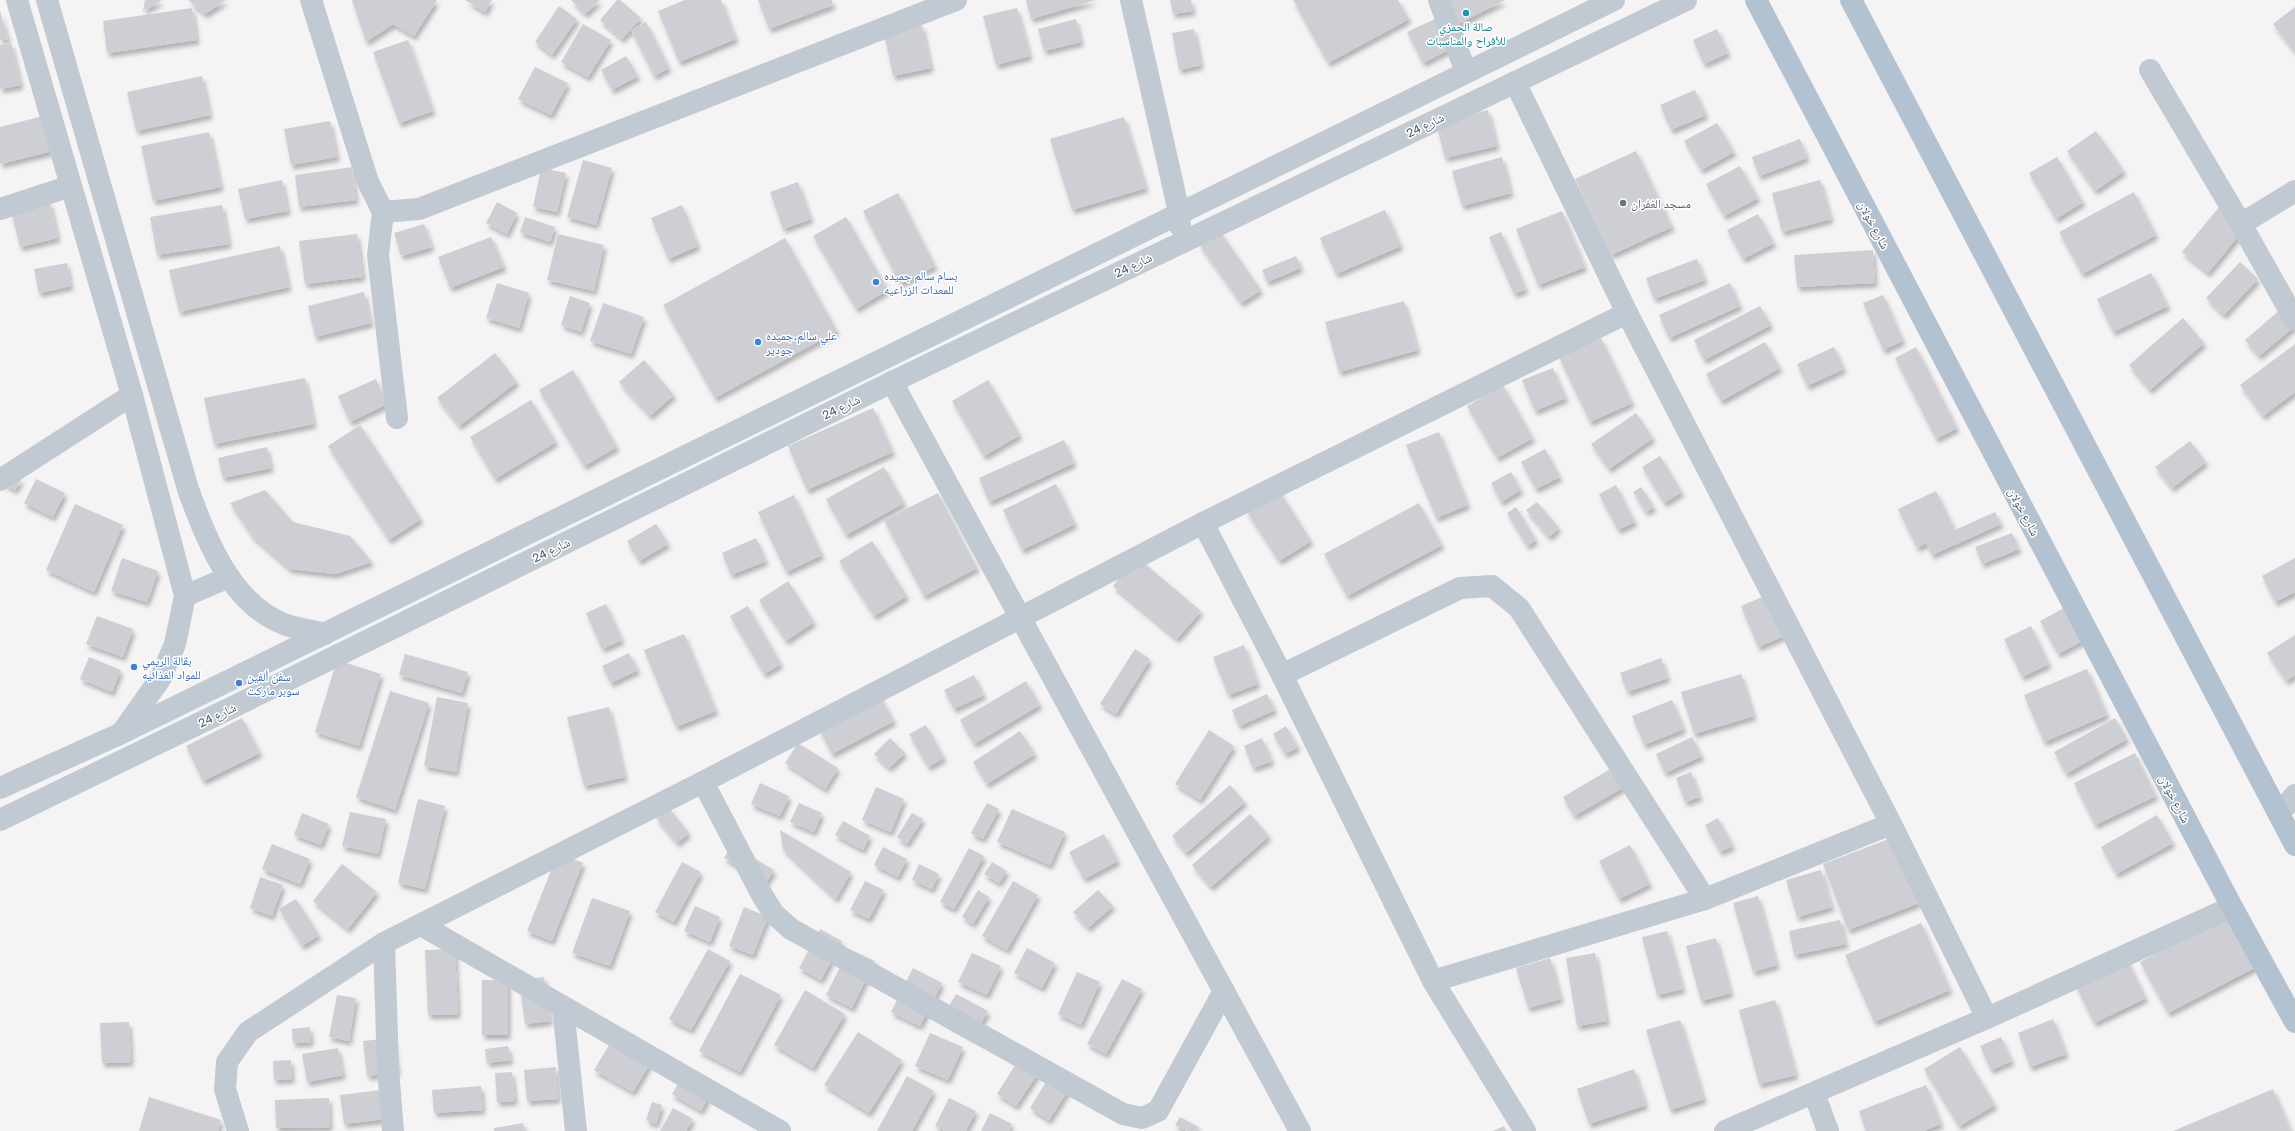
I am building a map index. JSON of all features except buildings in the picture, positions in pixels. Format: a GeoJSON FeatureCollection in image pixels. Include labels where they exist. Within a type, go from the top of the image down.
{"type":"FeatureCollection","features":[{"type":"Feature","properties":{"kind":"main road","name":"شارع خولان"},"geometry":{"type":"LineString","coordinates":[[1756,0],[2232,907],[2295,1022]]}},
{"type":"Feature","properties":{"kind":"main road"},"geometry":{"type":"LineString","coordinates":[[1851,0],[2295,845]]}},
{"type":"Feature","properties":{"kind":"street"},"geometry":{"type":"LineString","coordinates":[[17,0],[132,395],[185,596],[175,644],[160,679],[122,733]]}},
{"type":"Feature","properties":{"kind":"street"},"geometry":{"type":"LineString","coordinates":[[47,0],[188,489],[205,537],[229,577],[253,605],[283,624],[325,634]]}},
{"type":"Feature","properties":{"kind":"street"},"geometry":{"type":"LineString","coordinates":[[311,0],[368,182],[383,212],[378,255],[398,418]]}},
{"type":"Feature","properties":{"kind":"street"},"geometry":{"type":"LineString","coordinates":[[383,212],[418,209],[956,0]]}},
{"type":"Feature","properties":{"kind":"street"},"geometry":{"type":"LineString","coordinates":[[1131,0],[1179,212],[1182,242]]}},
{"type":"Feature","properties":{"kind":"street"},"geometry":{"type":"LineString","coordinates":[[1439,0],[1466,72]]}},
{"type":"Feature","properties":{"kind":"street","name":"شارع 24"},"geometry":{"type":"LineString","coordinates":[[0,788],[122,733],[325,634],[1179,212],[1614,0]]}},
{"type":"Feature","properties":{"kind":"street","name":"شارع 24"},"geometry":{"type":"LineString","coordinates":[[0,820],[239,704],[892,382],[1686,0]]}},
{"type":"Feature","properties":{"kind":"street"},"geometry":{"type":"LineString","coordinates":[[2150,70],[2241,224],[2295,320]]}},
{"type":"Feature","properties":{"kind":"street"},"geometry":{"type":"LineString","coordinates":[[1515,82],[1626,313],[1891,824],[1987,1018]]}},
{"type":"Feature","properties":{"kind":"street"},"geometry":{"type":"LineString","coordinates":[[0,208],[71,186]]}},
{"type":"Feature","properties":{"kind":"street"},"geometry":{"type":"LineString","coordinates":[[2241,224],[2295,191]]}},
{"type":"Feature","properties":{"kind":"street"},"geometry":{"type":"LineString","coordinates":[[238,1131],[225,1089],[227,1062],[248,1032],[384,943],[703,782],[1020,616],[1203,523],[1626,313]]}},
{"type":"Feature","properties":{"kind":"street"},"geometry":{"type":"LineString","coordinates":[[892,382],[1300,1131]]}},
{"type":"Feature","properties":{"kind":"street"},"geometry":{"type":"LineString","coordinates":[[0,480],[132,395]]}},
{"type":"Feature","properties":{"kind":"street"},"geometry":{"type":"LineString","coordinates":[[1203,523],[1282,675],[1433,981],[1525,1131]]}},
{"type":"Feature","properties":{"kind":"street"},"geometry":{"type":"LineString","coordinates":[[185,596],[229,577]]}},
{"type":"Feature","properties":{"kind":"street"},"geometry":{"type":"LineString","coordinates":[[1282,675],[1460,588],[1492,586],[1519,608],[1705,899]]}},
{"type":"Feature","properties":{"kind":"street"},"geometry":{"type":"LineString","coordinates":[[703,782],[762,895],[774,914],[791,929],[1123,1114],[1142,1118],[1158,1111],[1224,991]]}},
{"type":"Feature","properties":{"kind":"street"},"geometry":{"type":"LineString","coordinates":[[2279,814],[2295,795]]}},
{"type":"Feature","properties":{"kind":"street"},"geometry":{"type":"LineString","coordinates":[[1433,981],[1705,899],[1891,824]]}},
{"type":"Feature","properties":{"kind":"street"},"geometry":{"type":"LineString","coordinates":[[1725,1131],[1987,1018],[2232,907]]}},
{"type":"Feature","properties":{"kind":"street"},"geometry":{"type":"LineString","coordinates":[[421,925],[780,1131]]}},
{"type":"Feature","properties":{"kind":"street"},"geometry":{"type":"LineString","coordinates":[[384,943],[388,1069],[393,1131]]}},
{"type":"Feature","properties":{"kind":"street"},"geometry":{"type":"LineString","coordinates":[[563,1007],[576,1131]]}},
{"type":"Feature","properties":{"kind":"street"},"geometry":{"type":"LineString","coordinates":[[1814,1093],[1828,1131]]}},
{"type":"Feature","properties":{"kind":"place","name":"صالة الحمزي للأفراح والمناسبات"},"geometry":{"type":"Point","coordinates":[1466,13]}},
{"type":"Feature","properties":{"kind":"place","name":"مسجد الغفران"},"geometry":{"type":"Point","coordinates":[1623,203]}},
{"type":"Feature","properties":{"kind":"place","name":"بسام سالم جميده للمعدات الزراعيه"},"geometry":{"type":"Point","coordinates":[876,282]}},
{"type":"Feature","properties":{"kind":"place","name":"علي سالم.جميده جودير"},"geometry":{"type":"Point","coordinates":[758,342]}},
{"type":"Feature","properties":{"kind":"place","name":"بقالة الريمي للمواد الغذائيه"},"geometry":{"type":"Point","coordinates":[134,667]}},
{"type":"Feature","properties":{"kind":"place","name":"سفن ألفين سوبر ماركت"},"geometry":{"type":"Point","coordinates":[239,683]}}]}
